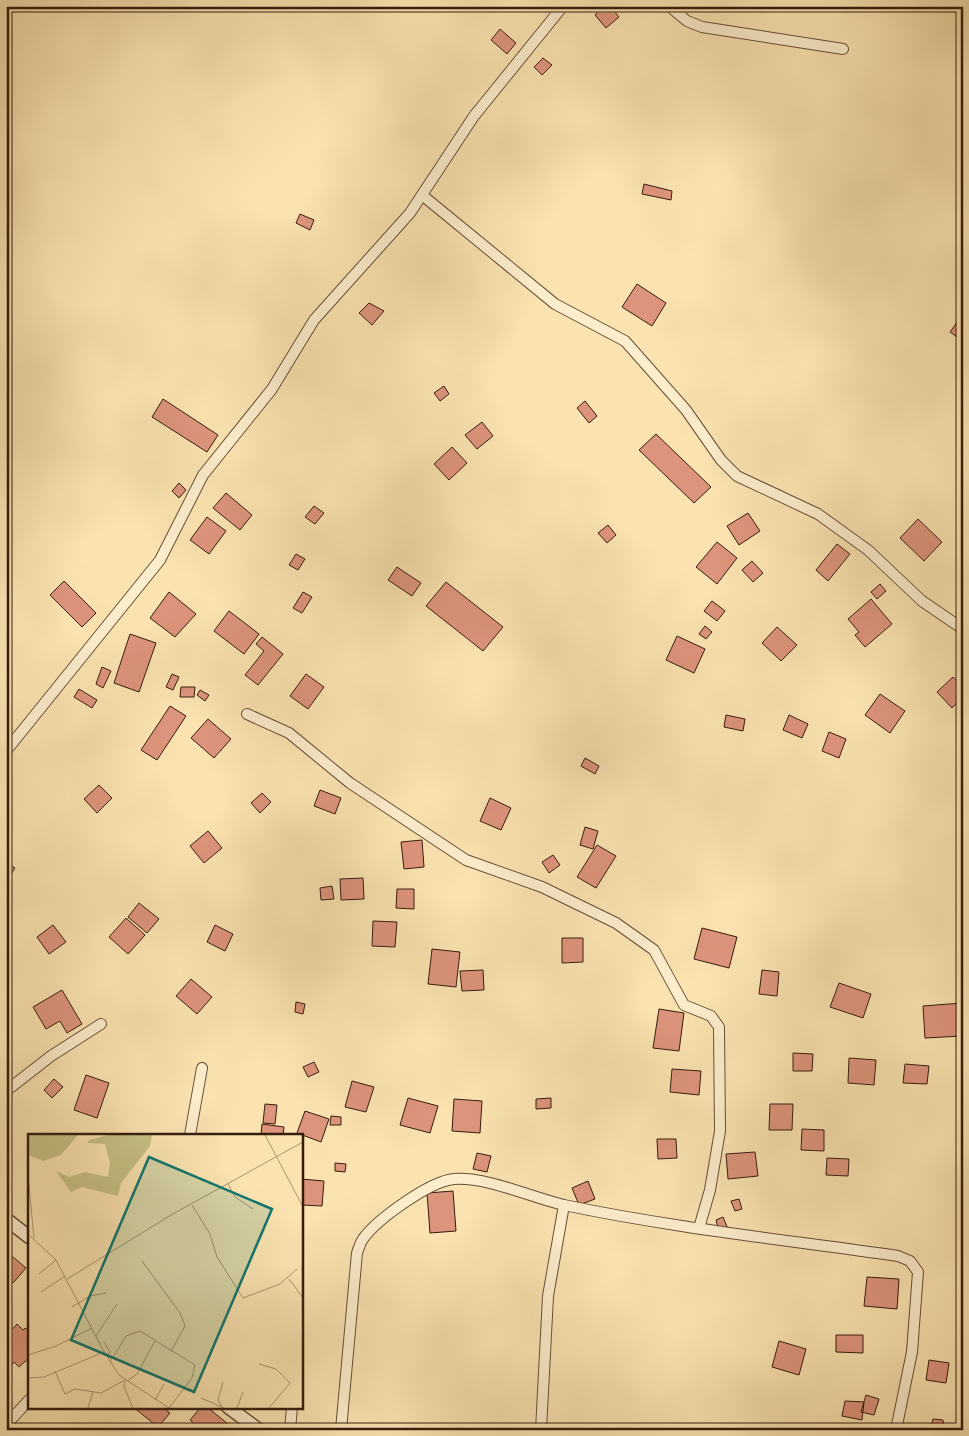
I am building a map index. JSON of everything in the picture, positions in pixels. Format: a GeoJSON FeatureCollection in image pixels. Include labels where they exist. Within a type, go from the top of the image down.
{"type":"FeatureCollection","features":[{"type":"Feature","properties":{"kind":"street"},"geometry":{"type":"LineString","coordinates":[[6,751],[160,560],[203,475],[272,388],[314,320],[410,214],[474,116],[563,6]]}},
{"type":"Feature","properties":{"kind":"street"},"geometry":{"type":"LineString","coordinates":[[669,6],[687,21],[702,27],[843,50]]}},
{"type":"Feature","properties":{"kind":"street"},"geometry":{"type":"LineString","coordinates":[[422,195],[555,304],[625,341],[686,410],[721,460],[737,476],[818,514],[868,550],[922,602],[963,629]]}},
{"type":"Feature","properties":{"kind":"street"},"geometry":{"type":"LineString","coordinates":[[248,714],[289,733],[350,783],[466,860],[542,887],[616,923],[654,950],[684,1005],[711,1016],[719,1027],[720,1131],[710,1190],[699,1228]]}},
{"type":"Feature","properties":{"kind":"street"},"geometry":{"type":"LineString","coordinates":[[6,1091],[51,1056],[101,1024]]}},
{"type":"Feature","properties":{"kind":"street"},"geometry":{"type":"LineString","coordinates":[[190,1134],[202,1068]]}},
{"type":"Feature","properties":{"kind":"street"},"geometry":{"type":"LineString","coordinates":[[341,1430],[357,1253],[362,1239],[379,1222],[434,1185],[452,1179],[475,1180],[564,1204],[699,1228],[898,1256],[910,1261],[918,1272],[912,1352],[896,1430]]}},
{"type":"Feature","properties":{"kind":"street"},"geometry":{"type":"LineString","coordinates":[[540,1430],[548,1296],[564,1204]]}},
{"type":"Feature","properties":{"kind":"street"},"geometry":{"type":"LineString","coordinates":[[6,1218],[28,1236]]}},
{"type":"Feature","properties":{"kind":"street"},"geometry":{"type":"LineString","coordinates":[[6,1424],[28,1401]]}},
{"type":"Feature","properties":{"kind":"street"},"geometry":{"type":"LineString","coordinates":[[229,1408],[252,1428]]}},
{"type":"Feature","properties":{"kind":"street"},"geometry":{"type":"LineString","coordinates":[[290,1430],[292,1408]]}},
{"type":"Feature","properties":{"kind":"building"},"geometry":{"type":"Polygon","coordinates":[[[604,6],[610,6],[619,17],[606,28],[595,15],[604,6]]]}},
{"type":"Feature","properties":{"kind":"building"},"geometry":{"type":"Polygon","coordinates":[[[500,29],[516,43],[507,54],[491,40],[500,29]]]}},
{"type":"Feature","properties":{"kind":"building"},"geometry":{"type":"Polygon","coordinates":[[[543,58],[552,65],[542,75],[534,67],[543,58]]]}},
{"type":"Feature","properties":{"kind":"building"},"geometry":{"type":"Polygon","coordinates":[[[644,184],[672,191],[671,200],[642,194],[644,184]]]}},
{"type":"Feature","properties":{"kind":"building"},"geometry":{"type":"Polygon","coordinates":[[[300,214],[314,220],[310,230],[296,223],[300,214]]]}},
{"type":"Feature","properties":{"kind":"building"},"geometry":{"type":"Polygon","coordinates":[[[637,284],[666,303],[652,326],[622,307],[637,284]]]}},
{"type":"Feature","properties":{"kind":"building"},"geometry":{"type":"Polygon","coordinates":[[[369,303],[384,311],[372,325],[359,313],[369,303]]]}},
{"type":"Feature","properties":{"kind":"building"},"geometry":{"type":"Polygon","coordinates":[[[960,318],[963,321],[963,341],[950,332],[960,318]]]}},
{"type":"Feature","properties":{"kind":"building"},"geometry":{"type":"Polygon","coordinates":[[[444,386],[449,394],[440,401],[434,393],[444,386]]]}},
{"type":"Feature","properties":{"kind":"building"},"geometry":{"type":"Polygon","coordinates":[[[163,399],[218,435],[207,452],[152,417],[163,399]]]}},
{"type":"Feature","properties":{"kind":"building"},"geometry":{"type":"Polygon","coordinates":[[[585,401],[597,416],[589,423],[577,408],[585,401]]]}},
{"type":"Feature","properties":{"kind":"building"},"geometry":{"type":"Polygon","coordinates":[[[482,422],[493,436],[477,449],[465,435],[482,422]]]}},
{"type":"Feature","properties":{"kind":"building"},"geometry":{"type":"Polygon","coordinates":[[[656,434],[711,487],[694,503],[639,450],[656,434]]]}},
{"type":"Feature","properties":{"kind":"building"},"geometry":{"type":"Polygon","coordinates":[[[452,447],[467,463],[449,480],[434,464],[452,447]]]}},
{"type":"Feature","properties":{"kind":"building"},"geometry":{"type":"Polygon","coordinates":[[[179,483],[186,490],[179,498],[172,491],[179,483]]]}},
{"type":"Feature","properties":{"kind":"building"},"geometry":{"type":"Polygon","coordinates":[[[226,493],[252,515],[240,530],[213,508],[226,493]]]}},
{"type":"Feature","properties":{"kind":"building"},"geometry":{"type":"Polygon","coordinates":[[[314,506],[324,513],[315,524],[305,517],[314,506]]]}},
{"type":"Feature","properties":{"kind":"building"},"geometry":{"type":"Polygon","coordinates":[[[748,513],[760,531],[739,545],[727,526],[748,513]]]}},
{"type":"Feature","properties":{"kind":"building"},"geometry":{"type":"Polygon","coordinates":[[[207,517],[226,531],[209,554],[190,540],[207,517]]]}},
{"type":"Feature","properties":{"kind":"building"},"geometry":{"type":"Polygon","coordinates":[[[918,519],[942,542],[924,561],[900,538],[918,519]]]}},
{"type":"Feature","properties":{"kind":"building"},"geometry":{"type":"Polygon","coordinates":[[[608,525],[616,535],[607,543],[598,533],[608,525]]]}},
{"type":"Feature","properties":{"kind":"building"},"geometry":{"type":"Polygon","coordinates":[[[717,542],[737,558],[717,584],[696,567],[717,542]]]}},
{"type":"Feature","properties":{"kind":"building"},"geometry":{"type":"Polygon","coordinates":[[[837,544],[850,554],[828,581],[816,570],[837,544]]]}},
{"type":"Feature","properties":{"kind":"building"},"geometry":{"type":"Polygon","coordinates":[[[296,554],[305,559],[298,570],[289,565],[296,554]]]}},
{"type":"Feature","properties":{"kind":"building"},"geometry":{"type":"Polygon","coordinates":[[[752,561],[763,573],[753,582],[742,570],[752,561]]]}},
{"type":"Feature","properties":{"kind":"building"},"geometry":{"type":"Polygon","coordinates":[[[397,567],[421,583],[412,596],[388,580],[397,567]]]}},
{"type":"Feature","properties":{"kind":"building"},"geometry":{"type":"Polygon","coordinates":[[[64,581],[96,613],[82,627],[50,595],[64,581]]]}},
{"type":"Feature","properties":{"kind":"building"},"geometry":{"type":"Polygon","coordinates":[[[446,582],[503,627],[483,651],[426,606],[446,582]]]}},
{"type":"Feature","properties":{"kind":"building"},"geometry":{"type":"Polygon","coordinates":[[[880,584],[886,591],[877,599],[871,592],[880,584]]]}},
{"type":"Feature","properties":{"kind":"building"},"geometry":{"type":"Polygon","coordinates":[[[169,592],[196,614],[175,637],[150,618],[169,592]]]}},
{"type":"Feature","properties":{"kind":"building"},"geometry":{"type":"Polygon","coordinates":[[[303,592],[312,597],[302,613],[293,608],[303,592]]]}},
{"type":"Feature","properties":{"kind":"building"},"geometry":{"type":"Polygon","coordinates":[[[871,599],[892,624],[865,647],[855,635],[859,632],[848,619],[871,599]]]}},
{"type":"Feature","properties":{"kind":"building"},"geometry":{"type":"Polygon","coordinates":[[[712,601],[725,611],[717,621],[704,611],[712,601]]]}},
{"type":"Feature","properties":{"kind":"building"},"geometry":{"type":"Polygon","coordinates":[[[229,611],[259,634],[244,654],[214,631],[229,611]]]}},
{"type":"Feature","properties":{"kind":"building"},"geometry":{"type":"Polygon","coordinates":[[[705,626],[712,632],[706,639],[699,634],[705,626]]]}},
{"type":"Feature","properties":{"kind":"building"},"geometry":{"type":"Polygon","coordinates":[[[777,627],[797,645],[781,661],[762,643],[777,627]]]}},
{"type":"Feature","properties":{"kind":"building"},"geometry":{"type":"Polygon","coordinates":[[[130,634],[156,643],[139,692],[114,683],[130,634]]]}},
{"type":"Feature","properties":{"kind":"building"},"geometry":{"type":"Polygon","coordinates":[[[677,636],[705,649],[694,673],[666,660],[677,636]]]}},
{"type":"Feature","properties":{"kind":"building"},"geometry":{"type":"Polygon","coordinates":[[[262,637],[283,654],[258,685],[245,675],[264,651],[256,644],[262,637]]]}},
{"type":"Feature","properties":{"kind":"building"},"geometry":{"type":"Polygon","coordinates":[[[102,667],[111,671],[103,688],[96,684],[102,667]]]}},
{"type":"Feature","properties":{"kind":"building"},"geometry":{"type":"Polygon","coordinates":[[[172,674],[179,677],[173,690],[166,687],[172,674]]]}},
{"type":"Feature","properties":{"kind":"building"},"geometry":{"type":"Polygon","coordinates":[[[306,674],[324,687],[308,709],[290,696],[306,674]]]}},
{"type":"Feature","properties":{"kind":"building"},"geometry":{"type":"Polygon","coordinates":[[[953,677],[963,687],[963,697],[952,708],[937,692],[953,677]]]}},
{"type":"Feature","properties":{"kind":"building"},"geometry":{"type":"Polygon","coordinates":[[[181,687],[195,687],[194,697],[180,697],[181,687]]]}},
{"type":"Feature","properties":{"kind":"building"},"geometry":{"type":"Polygon","coordinates":[[[79,689],[97,700],[92,708],[74,697],[79,689]]]}},
{"type":"Feature","properties":{"kind":"building"},"geometry":{"type":"Polygon","coordinates":[[[200,690],[209,695],[205,701],[197,695],[200,690]]]}},
{"type":"Feature","properties":{"kind":"building"},"geometry":{"type":"Polygon","coordinates":[[[880,694],[905,711],[890,733],[865,715],[880,694]]]}},
{"type":"Feature","properties":{"kind":"building"},"geometry":{"type":"Polygon","coordinates":[[[170,706],[186,716],[157,760],[141,750],[170,706]]]}},
{"type":"Feature","properties":{"kind":"building"},"geometry":{"type":"Polygon","coordinates":[[[726,715],[745,719],[743,731],[724,727],[726,715]]]}},
{"type":"Feature","properties":{"kind":"building"},"geometry":{"type":"Polygon","coordinates":[[[789,715],[808,724],[802,738],[783,730],[789,715]]]}},
{"type":"Feature","properties":{"kind":"building"},"geometry":{"type":"Polygon","coordinates":[[[208,719],[231,739],[214,758],[191,738],[208,719]]]}},
{"type":"Feature","properties":{"kind":"building"},"geometry":{"type":"Polygon","coordinates":[[[829,732],[846,739],[839,758],[822,751],[829,732]]]}},
{"type":"Feature","properties":{"kind":"building"},"geometry":{"type":"Polygon","coordinates":[[[585,758],[599,766],[595,774],[581,766],[585,758]]]}},
{"type":"Feature","properties":{"kind":"building"},"geometry":{"type":"Polygon","coordinates":[[[99,785],[112,798],[97,813],[84,799],[99,785]]]}},
{"type":"Feature","properties":{"kind":"building"},"geometry":{"type":"Polygon","coordinates":[[[320,790],[341,798],[335,814],[314,806],[320,790]]]}},
{"type":"Feature","properties":{"kind":"building"},"geometry":{"type":"Polygon","coordinates":[[[262,793],[271,802],[260,813],[251,803],[262,793]]]}},
{"type":"Feature","properties":{"kind":"building"},"geometry":{"type":"Polygon","coordinates":[[[490,798],[511,808],[501,830],[480,821],[490,798]]]}},
{"type":"Feature","properties":{"kind":"building"},"geometry":{"type":"Polygon","coordinates":[[[585,827],[598,831],[593,849],[580,845],[585,827]]]}},
{"type":"Feature","properties":{"kind":"building"},"geometry":{"type":"Polygon","coordinates":[[[208,831],[222,848],[204,863],[190,846],[208,831]]]}},
{"type":"Feature","properties":{"kind":"building"},"geometry":{"type":"Polygon","coordinates":[[[422,840],[424,867],[404,869],[401,842],[422,840]]]}},
{"type":"Feature","properties":{"kind":"building"},"geometry":{"type":"Polygon","coordinates":[[[597,845],[616,856],[596,888],[577,877],[597,845]]]}},
{"type":"Feature","properties":{"kind":"building"},"geometry":{"type":"Polygon","coordinates":[[[553,855],[560,865],[549,873],[542,862],[553,855]]]}},
{"type":"Feature","properties":{"kind":"building"},"geometry":{"type":"Polygon","coordinates":[[[6,862],[15,868],[6,882],[6,862]]]}},
{"type":"Feature","properties":{"kind":"building"},"geometry":{"type":"Polygon","coordinates":[[[363,878],[364,899],[341,900],[340,879],[363,878]]]}},
{"type":"Feature","properties":{"kind":"building"},"geometry":{"type":"Polygon","coordinates":[[[332,886],[334,899],[321,900],[320,888],[332,886]]]}},
{"type":"Feature","properties":{"kind":"building"},"geometry":{"type":"Polygon","coordinates":[[[397,889],[414,889],[414,909],[396,908],[397,889]]]}},
{"type":"Feature","properties":{"kind":"building"},"geometry":{"type":"Polygon","coordinates":[[[139,903],[159,919],[147,933],[128,917],[139,903]]]}},
{"type":"Feature","properties":{"kind":"building"},"geometry":{"type":"Polygon","coordinates":[[[126,918],[145,935],[128,954],[109,937],[126,918]]]}},
{"type":"Feature","properties":{"kind":"building"},"geometry":{"type":"Polygon","coordinates":[[[373,921],[397,922],[395,947],[372,946],[373,921]]]}},
{"type":"Feature","properties":{"kind":"building"},"geometry":{"type":"Polygon","coordinates":[[[53,925],[66,942],[49,954],[37,937],[53,925]]]}},
{"type":"Feature","properties":{"kind":"building"},"geometry":{"type":"Polygon","coordinates":[[[215,925],[233,934],[225,951],[207,942],[215,925]]]}},
{"type":"Feature","properties":{"kind":"building"},"geometry":{"type":"Polygon","coordinates":[[[702,928],[737,937],[729,968],[694,959],[702,928]]]}},
{"type":"Feature","properties":{"kind":"building"},"geometry":{"type":"Polygon","coordinates":[[[562,938],[583,938],[583,962],[562,963],[562,938]]]}},
{"type":"Feature","properties":{"kind":"building"},"geometry":{"type":"Polygon","coordinates":[[[432,949],[460,952],[456,987],[428,984],[432,949]]]}},
{"type":"Feature","properties":{"kind":"building"},"geometry":{"type":"Polygon","coordinates":[[[483,970],[484,990],[462,991],[460,971],[483,970]]]}},
{"type":"Feature","properties":{"kind":"building"},"geometry":{"type":"Polygon","coordinates":[[[762,970],[779,972],[777,996],[759,994],[762,970]]]}},
{"type":"Feature","properties":{"kind":"building"},"geometry":{"type":"Polygon","coordinates":[[[191,979],[212,997],[197,1014],[176,996],[191,979]]]}},
{"type":"Feature","properties":{"kind":"building"},"geometry":{"type":"Polygon","coordinates":[[[839,983],[871,994],[863,1018],[830,1007],[839,983]]]}},
{"type":"Feature","properties":{"kind":"building"},"geometry":{"type":"Polygon","coordinates":[[[62,990],[82,1024],[67,1033],[60,1021],[46,1029],[33,1007],[62,990]]]}},
{"type":"Feature","properties":{"kind":"building"},"geometry":{"type":"Polygon","coordinates":[[[296,1002],[305,1004],[303,1014],[295,1012],[296,1002]]]}},
{"type":"Feature","properties":{"kind":"building"},"geometry":{"type":"Polygon","coordinates":[[[962,1003],[963,1036],[925,1038],[923,1006],[962,1003]]]}},
{"type":"Feature","properties":{"kind":"building"},"geometry":{"type":"Polygon","coordinates":[[[659,1009],[684,1013],[679,1051],[653,1048],[659,1009]]]}},
{"type":"Feature","properties":{"kind":"building"},"geometry":{"type":"Polygon","coordinates":[[[793,1053],[813,1054],[812,1071],[793,1071],[793,1053]]]}},
{"type":"Feature","properties":{"kind":"building"},"geometry":{"type":"Polygon","coordinates":[[[849,1058],[876,1060],[874,1085],[848,1083],[849,1058]]]}},
{"type":"Feature","properties":{"kind":"building"},"geometry":{"type":"Polygon","coordinates":[[[314,1062],[319,1072],[308,1077],[303,1067],[314,1062]]]}},
{"type":"Feature","properties":{"kind":"building"},"geometry":{"type":"Polygon","coordinates":[[[905,1064],[929,1066],[927,1084],[903,1083],[905,1064]]]}},
{"type":"Feature","properties":{"kind":"building"},"geometry":{"type":"Polygon","coordinates":[[[672,1069],[701,1071],[699,1095],[670,1092],[672,1069]]]}},
{"type":"Feature","properties":{"kind":"building"},"geometry":{"type":"Polygon","coordinates":[[[86,1075],[109,1083],[97,1118],[74,1110],[86,1075]]]}},
{"type":"Feature","properties":{"kind":"building"},"geometry":{"type":"Polygon","coordinates":[[[54,1079],[63,1087],[52,1098],[44,1090],[54,1079]]]}},
{"type":"Feature","properties":{"kind":"building"},"geometry":{"type":"Polygon","coordinates":[[[352,1081],[374,1087],[366,1112],[345,1107],[352,1081]]]}},
{"type":"Feature","properties":{"kind":"building"},"geometry":{"type":"Polygon","coordinates":[[[408,1098],[438,1106],[430,1133],[400,1125],[408,1098]]]}},
{"type":"Feature","properties":{"kind":"building"},"geometry":{"type":"Polygon","coordinates":[[[551,1098],[551,1108],[536,1109],[536,1099],[551,1098]]]}},
{"type":"Feature","properties":{"kind":"building"},"geometry":{"type":"Polygon","coordinates":[[[454,1099],[482,1101],[480,1133],[452,1131],[454,1099]]]}},
{"type":"Feature","properties":{"kind":"building"},"geometry":{"type":"Polygon","coordinates":[[[265,1104],[277,1105],[275,1124],[263,1123],[265,1104]]]}},
{"type":"Feature","properties":{"kind":"building"},"geometry":{"type":"Polygon","coordinates":[[[770,1104],[793,1104],[792,1130],[769,1130],[770,1104]]]}},
{"type":"Feature","properties":{"kind":"building"},"geometry":{"type":"Polygon","coordinates":[[[305,1111],[329,1119],[321,1142],[297,1133],[305,1111]]]}},
{"type":"Feature","properties":{"kind":"building"},"geometry":{"type":"Polygon","coordinates":[[[331,1116],[341,1117],[341,1125],[330,1125],[331,1116]]]}},
{"type":"Feature","properties":{"kind":"building"},"geometry":{"type":"Polygon","coordinates":[[[262,1124],[284,1127],[283,1134],[261,1134],[262,1124]]]}},
{"type":"Feature","properties":{"kind":"building"},"geometry":{"type":"Polygon","coordinates":[[[802,1129],[824,1130],[824,1151],[801,1150],[802,1129]]]}},
{"type":"Feature","properties":{"kind":"building"},"geometry":{"type":"Polygon","coordinates":[[[657,1139],[676,1139],[677,1158],[658,1159],[657,1139]]]}},
{"type":"Feature","properties":{"kind":"building"},"geometry":{"type":"Polygon","coordinates":[[[755,1152],[758,1176],[728,1179],[726,1154],[755,1152]]]}},
{"type":"Feature","properties":{"kind":"building"},"geometry":{"type":"Polygon","coordinates":[[[477,1153],[491,1156],[487,1172],[473,1169],[477,1153]]]}},
{"type":"Feature","properties":{"kind":"building"},"geometry":{"type":"Polygon","coordinates":[[[827,1158],[849,1159],[848,1176],[826,1175],[827,1158]]]}},
{"type":"Feature","properties":{"kind":"building"},"geometry":{"type":"Polygon","coordinates":[[[335,1163],[346,1164],[345,1172],[335,1171],[335,1163]]]}},
{"type":"Feature","properties":{"kind":"building"},"geometry":{"type":"Polygon","coordinates":[[[302,1179],[324,1181],[322,1206],[302,1205],[302,1179]]]}},
{"type":"Feature","properties":{"kind":"building"},"geometry":{"type":"Polygon","coordinates":[[[588,1181],[595,1199],[579,1205],[572,1188],[588,1181]]]}},
{"type":"Feature","properties":{"kind":"building"},"geometry":{"type":"Polygon","coordinates":[[[453,1191],[456,1231],[430,1233],[427,1193],[453,1191]]]}},
{"type":"Feature","properties":{"kind":"building"},"geometry":{"type":"Polygon","coordinates":[[[739,1199],[742,1209],[735,1211],[731,1201],[739,1199]]]}},
{"type":"Feature","properties":{"kind":"building"},"geometry":{"type":"Polygon","coordinates":[[[723,1217],[728,1229],[719,1231],[716,1220],[723,1217]]]}},
{"type":"Feature","properties":{"kind":"building"},"geometry":{"type":"Polygon","coordinates":[[[6,1251],[26,1268],[13,1283],[6,1277],[6,1251]]]}},
{"type":"Feature","properties":{"kind":"building"},"geometry":{"type":"Polygon","coordinates":[[[867,1277],[899,1279],[897,1309],[864,1306],[867,1277]]]}},
{"type":"Feature","properties":{"kind":"building"},"geometry":{"type":"Polygon","coordinates":[[[17,1324],[23,1330],[25,1328],[28,1330],[28,1359],[19,1367],[14,1362],[12,1365],[7,1361],[10,1358],[6,1356],[6,1336],[17,1324]]]}},
{"type":"Feature","properties":{"kind":"building"},"geometry":{"type":"Polygon","coordinates":[[[836,1335],[863,1335],[863,1353],[836,1352],[836,1335]]]}},
{"type":"Feature","properties":{"kind":"building"},"geometry":{"type":"Polygon","coordinates":[[[779,1341],[806,1349],[799,1375],[772,1367],[779,1341]]]}},
{"type":"Feature","properties":{"kind":"building"},"geometry":{"type":"Polygon","coordinates":[[[929,1360],[949,1363],[946,1383],[926,1380],[929,1360]]]}},
{"type":"Feature","properties":{"kind":"building"},"geometry":{"type":"Polygon","coordinates":[[[866,1395],[879,1399],[874,1415],[861,1412],[866,1395]]]}},
{"type":"Feature","properties":{"kind":"building"},"geometry":{"type":"Polygon","coordinates":[[[845,1401],[864,1402],[862,1420],[842,1416],[845,1401]]]}},
{"type":"Feature","properties":{"kind":"building"},"geometry":{"type":"Polygon","coordinates":[[[134,1408],[163,1408],[170,1413],[158,1427],[134,1408]]]}},
{"type":"Feature","properties":{"kind":"building"},"geometry":{"type":"Polygon","coordinates":[[[200,1408],[208,1408],[228,1424],[223,1430],[201,1430],[190,1420],[200,1408]]]}},
{"type":"Feature","properties":{"kind":"building"},"geometry":{"type":"Polygon","coordinates":[[[933,1419],[943,1420],[944,1428],[931,1426],[933,1419]]]}}]}
